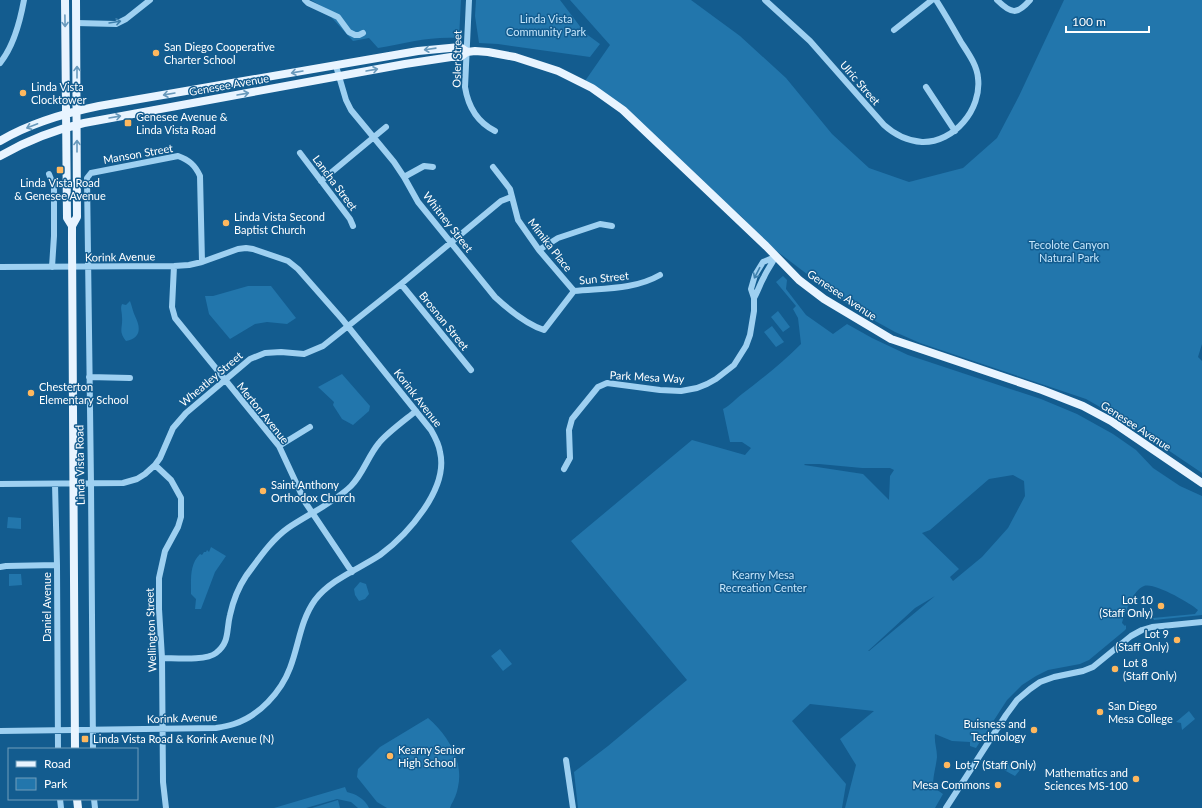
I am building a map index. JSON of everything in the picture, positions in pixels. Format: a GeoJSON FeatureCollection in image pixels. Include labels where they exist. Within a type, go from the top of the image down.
{"type":"FeatureCollection","features":[{"type":"Feature","properties":{"kind":"main road","name":"Linda Vista Road"},"geometry":{"type":"LineString","coordinates":[[65,0],[67,218],[72,226]]}},
{"type":"Feature","properties":{"kind":"main road","name":"Linda Vista Road"},"geometry":{"type":"LineString","coordinates":[[75,748],[72,226],[77,218],[76,0]]}},
{"type":"Feature","properties":{"kind":"main road","name":"Genesee Avenue"},"geometry":{"type":"LineString","coordinates":[[0,141],[14,133],[66,114],[131,100],[447,47],[460,46],[467,52]]}},
{"type":"Feature","properties":{"kind":"main road","name":"Genesee Avenue"},"geometry":{"type":"LineString","coordinates":[[0,156],[20,145],[77,124],[405,64],[460,57],[467,52],[488,52],[515,57],[558,71],[592,88],[623,110],[766,246],[775,257],[799,280],[824,298],[891,339],[1042,390],[1084,406],[1111,421],[1202,483]]}},
{"type":"Feature","properties":{"kind":"street"},"geometry":{"type":"LineString","coordinates":[[0,63],[11,44],[18,26],[24,0]]}},
{"type":"Feature","properties":{"kind":"street"},"geometry":{"type":"LineString","coordinates":[[76,23],[116,24],[126,20],[150,0]]}},
{"type":"Feature","properties":{"kind":"street"},"geometry":{"type":"LineString","coordinates":[[305,0],[308,3],[338,17],[349,32],[355,35],[363,33]]}},
{"type":"Feature","properties":{"kind":"street","name":"Osler Street"},"geometry":{"type":"LineString","coordinates":[[468,0],[465,87],[467,98],[474,113],[486,126],[495,131]]}},
{"type":"Feature","properties":{"kind":"street","name":"Ulric Street"},"geometry":{"type":"LineString","coordinates":[[765,0],[810,41],[884,125],[893,133],[907,140],[923,142],[941,138],[955,131]]}},
{"type":"Feature","properties":{"kind":"street"},"geometry":{"type":"LineString","coordinates":[[894,30],[932,0]]}},
{"type":"Feature","properties":{"kind":"street"},"geometry":{"type":"LineString","coordinates":[[926,87],[955,131],[966,120],[974,108],[978,93],[978,78],[974,64],[936,0]]}},
{"type":"Feature","properties":{"kind":"street"},"geometry":{"type":"LineString","coordinates":[[997,0],[1005,8],[1016,12],[1024,7],[1030,0]]}},
{"type":"Feature","properties":{"kind":"street","name":"Whitney Street"},"geometry":{"type":"LineString","coordinates":[[336,66],[346,100],[351,110],[404,177],[418,202],[495,298],[535,327],[544,330]]}},
{"type":"Feature","properties":{"kind":"street"},"geometry":{"type":"LineString","coordinates":[[321,181],[386,127]]}},
{"type":"Feature","properties":{"kind":"street","name":"Lancha Street"},"geometry":{"type":"LineString","coordinates":[[300,152],[350,219],[353,226]]}},
{"type":"Feature","properties":{"kind":"street","name":"Manson Street"},"geometry":{"type":"LineString","coordinates":[[87,181],[91,173],[178,156],[188,160],[196,167],[200,176],[202,262]]}},
{"type":"Feature","properties":{"kind":"street"},"geometry":{"type":"LineString","coordinates":[[404,177],[424,166],[433,167]]}},
{"type":"Feature","properties":{"kind":"street","name":"Mimika Place"},"geometry":{"type":"LineString","coordinates":[[493,167],[510,189],[518,220],[539,250],[574,291]]}},
{"type":"Feature","properties":{"kind":"street"},"geometry":{"type":"LineString","coordinates":[[49,174],[54,187],[54,236],[52,267]]}},
{"type":"Feature","properties":{"kind":"street","name":"Linda Vista Road"},"geometry":{"type":"LineString","coordinates":[[87,181],[93,748]]}},
{"type":"Feature","properties":{"kind":"street","name":"Wheatley Street"},"geometry":{"type":"LineString","coordinates":[[0,484],[124,483],[137,479],[145,474],[160,458],[173,428],[186,413],[250,360],[265,353],[281,352],[304,354],[316,350],[348,327],[501,201],[512,197]]}},
{"type":"Feature","properties":{"kind":"street"},"geometry":{"type":"LineString","coordinates":[[539,250],[558,238],[579,230],[600,224],[612,226]]}},
{"type":"Feature","properties":{"kind":"street","name":"Korink Avenue"},"geometry":{"type":"LineString","coordinates":[[72,267],[189,265],[238,249],[246,248],[288,261],[298,269],[348,327],[416,411],[436,438],[441,453],[439,480],[432,496],[421,513],[394,544],[330,585],[316,599],[307,613],[301,629],[291,668],[282,685],[270,700],[251,716],[216,728],[163,730],[74,729]]}},
{"type":"Feature","properties":{"kind":"street","name":"Park Mesa Way"},"geometry":{"type":"LineString","coordinates":[[564,469],[570,458],[569,430],[572,419],[598,387],[607,383],[660,390],[681,391],[697,388],[716,379],[734,365],[746,346],[753,324],[754,298],[751,289],[755,275],[763,262],[775,257]]}},
{"type":"Feature","properties":{"kind":"street","name":"Merton Avenue"},"geometry":{"type":"LineString","coordinates":[[174,266],[172,307],[174,318],[279,446],[305,502],[352,572]]}},
{"type":"Feature","properties":{"kind":"street"},"geometry":{"type":"LineString","coordinates":[[0,267],[72,267]]}},
{"type":"Feature","properties":{"kind":"street","name":"Sun Street"},"geometry":{"type":"LineString","coordinates":[[544,330],[574,291],[637,285],[651,281],[660,275]]}},
{"type":"Feature","properties":{"kind":"street","name":"Brosnan Street"},"geometry":{"type":"LineString","coordinates":[[401,284],[471,370]]}},
{"type":"Feature","properties":{"kind":"street"},"geometry":{"type":"LineString","coordinates":[[89,376],[130,378]]}},
{"type":"Feature","properties":{"kind":"street"},"geometry":{"type":"LineString","coordinates":[[162,658],[206,658],[224,646],[234,601],[245,578],[273,541],[286,529],[342,494],[351,486],[360,476],[379,443],[416,411]]}},
{"type":"Feature","properties":{"kind":"street"},"geometry":{"type":"LineString","coordinates":[[279,446],[310,427]]}},
{"type":"Feature","properties":{"kind":"street","name":"Wellington Street"},"geometry":{"type":"LineString","coordinates":[[155,464],[171,480],[181,498],[181,517],[178,527],[165,551],[159,578],[162,658],[163,782],[166,808]]}},
{"type":"Feature","properties":{"kind":"street","name":"Daniel Avenue"},"geometry":{"type":"LineString","coordinates":[[55,484],[58,690],[56,730],[58,748]]}},
{"type":"Feature","properties":{"kind":"street"},"geometry":{"type":"LineString","coordinates":[[0,568],[6,566],[57,565]]}},
{"type":"Feature","properties":{"kind":"street"},"geometry":{"type":"LineString","coordinates":[[946,808],[1006,715],[1017,700],[1030,689],[1040,682],[1054,677],[1093,667],[1130,636],[1142,630],[1152,627],[1202,622]]}},
{"type":"Feature","properties":{"kind":"street"},"geometry":{"type":"LineString","coordinates":[[0,731],[74,729]]}},
{"type":"Feature","properties":{"kind":"street"},"geometry":{"type":"LineString","coordinates":[[566,760],[573,808]]}},
{"type":"Feature","properties":{"kind":"green space"},"geometry":{"type":"Polygon","coordinates":[[[311,0],[461,0],[459,38],[428,39],[378,48],[369,38],[353,41],[332,18],[328,10],[311,0]]]}},
{"type":"Feature","properties":{"kind":"green space","name":"Linda Vista Community Park"},"geometry":{"type":"Polygon","coordinates":[[[476,0],[560,0],[585,33],[600,44],[590,57],[498,44],[479,43],[475,16],[476,0]]]}},
{"type":"Feature","properties":{"kind":"green space","name":"Tecolote Canyon Natural Park"},"geometry":{"type":"Polygon","coordinates":[[[570,0],[691,0],[740,36],[786,78],[832,134],[869,168],[909,182],[963,168],[997,138],[1019,96],[1064,0],[1202,0],[1202,344],[1198,357],[1202,361],[1202,473],[1128,423],[1086,399],[920,343],[895,332],[840,299],[762,240],[742,217],[585,81],[610,45],[570,0]]]}},
{"type":"Feature","properties":{"kind":"green space","name":"Kearny Mesa Recreation Center"},"geometry":{"type":"Polygon","coordinates":[[[783,276],[787,280],[786,289],[806,315],[833,334],[847,324],[908,355],[1041,399],[1077,414],[1113,434],[1136,450],[1153,468],[1180,486],[1202,496],[1202,615],[1154,620],[1153,618],[1195,614],[1198,610],[1180,598],[1163,590],[1156,587],[1144,586],[1136,592],[1127,608],[1122,623],[1125,626],[1126,625],[1126,629],[1124,631],[1089,660],[1080,664],[1048,670],[1022,685],[1007,700],[976,748],[970,746],[970,742],[952,741],[935,734],[937,757],[933,787],[943,794],[935,808],[845,808],[856,765],[840,739],[874,711],[810,704],[792,721],[846,784],[842,808],[578,808],[574,772],[608,746],[687,680],[571,541],[692,440],[745,455],[751,448],[742,442],[730,442],[723,409],[773,370],[801,344],[798,318],[793,309],[796,306],[776,282],[783,276]],[[804,465],[863,474],[889,500],[890,476],[894,470],[890,468],[862,468],[804,465]],[[1013,475],[989,479],[930,530],[922,533],[959,569],[950,577],[953,581],[982,557],[1008,528],[1025,496],[1024,481],[1013,475]],[[935,596],[915,608],[868,651],[935,596]]]}},
{"type":"Feature","properties":{"kind":"green space"},"geometry":{"type":"Polygon","coordinates":[[[248,286],[271,286],[296,318],[287,324],[267,322],[255,324],[230,339],[209,314],[205,296],[213,296],[248,286]]]}},
{"type":"Feature","properties":{"kind":"green space"},"geometry":{"type":"Polygon","coordinates":[[[130,301],[139,328],[135,338],[126,341],[121,332],[121,307],[122,304],[126,305],[130,301]]]}},
{"type":"Feature","properties":{"kind":"green space"},"geometry":{"type":"Polygon","coordinates":[[[778,311],[790,327],[783,332],[771,317],[778,311]]]}},
{"type":"Feature","properties":{"kind":"green space"},"geometry":{"type":"Polygon","coordinates":[[[772,326],[784,342],[776,347],[764,332],[772,326]]]}},
{"type":"Feature","properties":{"kind":"green space"},"geometry":{"type":"Polygon","coordinates":[[[342,374],[370,406],[369,411],[353,425],[342,419],[333,405],[334,402],[318,387],[342,374]]]}},
{"type":"Feature","properties":{"kind":"green space"},"geometry":{"type":"Polygon","coordinates":[[[8,517],[21,518],[21,529],[7,528],[8,517]]]}},
{"type":"Feature","properties":{"kind":"green space"},"geometry":{"type":"Polygon","coordinates":[[[211,547],[226,556],[215,572],[201,609],[195,609],[196,599],[191,594],[191,576],[194,562],[200,554],[202,555],[207,550],[209,552],[211,547]]]}},
{"type":"Feature","properties":{"kind":"green space"},"geometry":{"type":"Polygon","coordinates":[[[9,574],[21,574],[22,585],[9,586],[9,574]]]}},
{"type":"Feature","properties":{"kind":"green space"},"geometry":{"type":"Polygon","coordinates":[[[360,582],[366,584],[369,594],[365,599],[359,601],[355,595],[354,589],[360,582]]]}},
{"type":"Feature","properties":{"kind":"green space"},"geometry":{"type":"Polygon","coordinates":[[[500,649],[512,664],[503,671],[491,656],[500,649]]]}},
{"type":"Feature","properties":{"kind":"green space"},"geometry":{"type":"Polygon","coordinates":[[[1189,711],[1195,719],[1182,730],[1181,723],[1176,722],[1189,711]]]}},
{"type":"Feature","properties":{"kind":"green space"},"geometry":{"type":"Polygon","coordinates":[[[428,718],[442,732],[447,740],[459,768],[458,789],[450,808],[387,808],[377,802],[357,777],[358,769],[380,747],[428,718]]]}},
{"type":"Feature","properties":{"kind":"green space"},"geometry":{"type":"Polygon","coordinates":[[[1009,763],[1020,770],[1015,776],[1004,770],[1009,763]]]}},
{"type":"Feature","properties":{"kind":"green space"},"geometry":{"type":"Polygon","coordinates":[[[345,787],[347,792],[360,797],[369,808],[358,808],[351,802],[337,799],[306,808],[274,808],[345,787]]]}},
{"type":"Feature","properties":{"kind":"green space"},"geometry":{"type":"Polygon","coordinates":[[[338,800],[340,808],[312,808],[338,800]]]}},
{"type":"Feature","properties":{"kind":"place","name":"San Diego Cooperative Charter School"},"geometry":{"type":"Point","coordinates":[156,53]}},
{"type":"Feature","properties":{"kind":"place","name":"Linda Vista Clocktower"},"geometry":{"type":"Point","coordinates":[23,93]}},
{"type":"Feature","properties":{"kind":"place","name":"Genesee Avenue & Linda Vista Road"},"geometry":{"type":"Point","coordinates":[128,123]}},
{"type":"Feature","properties":{"kind":"place","name":"Linda Vista Road & Genesee Avenue"},"geometry":{"type":"Point","coordinates":[60,170]}},
{"type":"Feature","properties":{"kind":"place","name":"Linda Vista Second Baptist Church"},"geometry":{"type":"Point","coordinates":[226,223]}},
{"type":"Feature","properties":{"kind":"place","name":"Chesterton Elementary School"},"geometry":{"type":"Point","coordinates":[31,393]}},
{"type":"Feature","properties":{"kind":"place","name":"Saint Anthony Orthodox Church"},"geometry":{"type":"Point","coordinates":[263,491]}},
{"type":"Feature","properties":{"kind":"place","name":"Lot 10 (Staff Only)"},"geometry":{"type":"Point","coordinates":[1161,606]}},
{"type":"Feature","properties":{"kind":"place","name":"Lot 9 (Staff Only)"},"geometry":{"type":"Point","coordinates":[1177,640]}},
{"type":"Feature","properties":{"kind":"place","name":"Lot 8 (Staff Only)"},"geometry":{"type":"Point","coordinates":[1115,669]}},
{"type":"Feature","properties":{"kind":"place","name":"San Diego Mesa College"},"geometry":{"type":"Point","coordinates":[1100,712]}},
{"type":"Feature","properties":{"kind":"place","name":"Buisness and Technology"},"geometry":{"type":"Point","coordinates":[1034,730]}},
{"type":"Feature","properties":{"kind":"place","name":"Linda Vista Road & Korink Avenue (N)"},"geometry":{"type":"Point","coordinates":[85,739]}},
{"type":"Feature","properties":{"kind":"place","name":"Kearny Senior High School"},"geometry":{"type":"Point","coordinates":[390,756]}},
{"type":"Feature","properties":{"kind":"place","name":"Lot 7 (Staff Only)"},"geometry":{"type":"Point","coordinates":[947,765]}},
{"type":"Feature","properties":{"kind":"place","name":"Mathematics and Sciences MS-100"},"geometry":{"type":"Point","coordinates":[1136,779]}},
{"type":"Feature","properties":{"kind":"place","name":"Mesa Commons"},"geometry":{"type":"Point","coordinates":[998,785]}}]}
